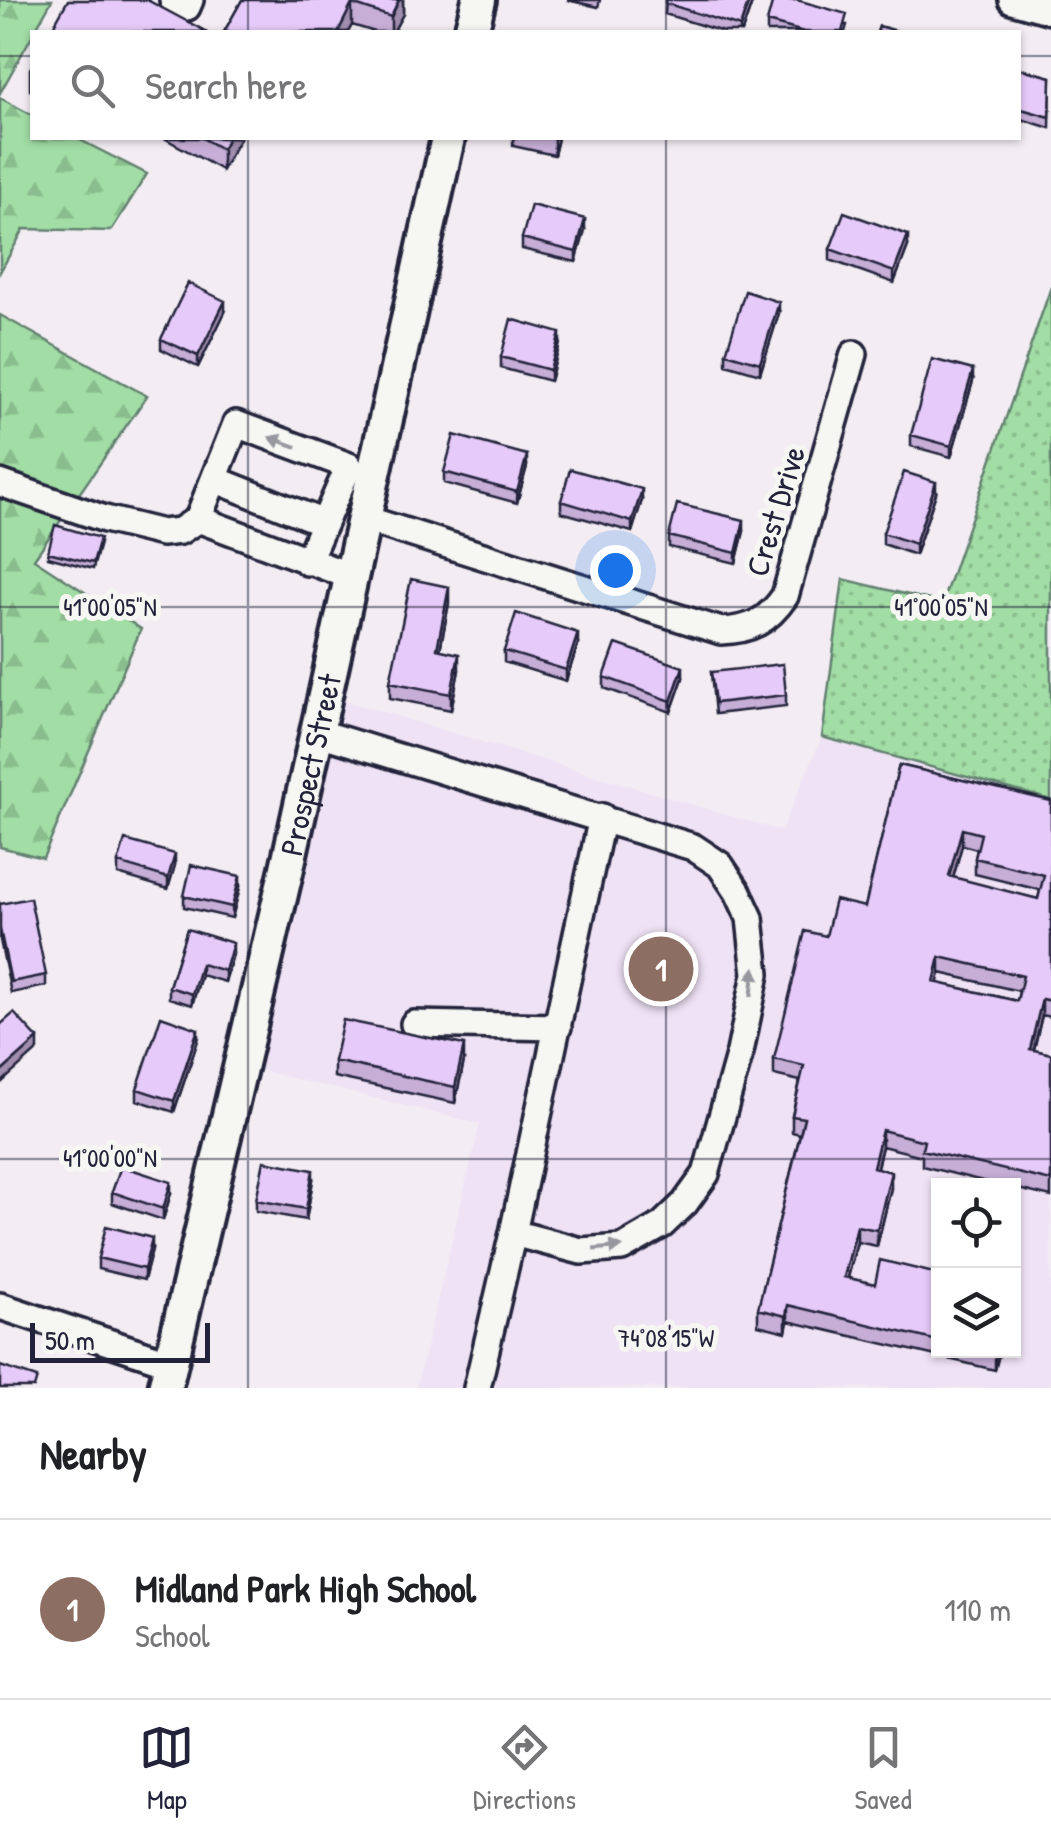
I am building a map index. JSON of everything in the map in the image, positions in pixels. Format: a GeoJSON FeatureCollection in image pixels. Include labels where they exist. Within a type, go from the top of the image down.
{"type":"FeatureCollection","features":[{"type":"Feature","properties":{"kind":"main road"},"geometry":{"type":"LineString","coordinates":[[472,30],[479,0]]}},
{"type":"Feature","properties":{"kind":"main road","name":"Prospect Street"},"geometry":{"type":"LineString","coordinates":[[168,1375],[243,1062],[350,576],[362,518],[361,470],[444,140]]}},
{"type":"Feature","properties":{"kind":"street"},"geometry":{"type":"LineString","coordinates":[[173,0],[187,7],[190,0]]}},
{"type":"Feature","properties":{"kind":"street"},"geometry":{"type":"LineString","coordinates":[[1012,0],[1051,11]]}},
{"type":"Feature","properties":{"kind":"street","name":"Crest Drive"},"geometry":{"type":"LineString","coordinates":[[362,518],[721,631],[742,630],[762,622],[785,596],[854,354]]}},
{"type":"Feature","properties":{"kind":"street"},"geometry":{"type":"LineString","coordinates":[[0,483],[105,518],[162,533],[180,531],[198,520],[236,424],[361,470],[324,523],[307,562]]}},
{"type":"Feature","properties":{"kind":"street"},"geometry":{"type":"LineString","coordinates":[[214,479],[324,523]]}},
{"type":"Feature","properties":{"kind":"street"},"geometry":{"type":"LineString","coordinates":[[198,520],[350,576]]}},
{"type":"Feature","properties":{"kind":"street"},"geometry":{"type":"LineString","coordinates":[[316,732],[693,847],[720,865],[750,918],[756,974],[740,1052],[706,1174],[685,1204],[662,1225],[622,1248],[581,1251],[513,1233]]}},
{"type":"Feature","properties":{"kind":"street"},"geometry":{"type":"LineString","coordinates":[[477,1388],[602,817]]}},
{"type":"Feature","properties":{"kind":"street"},"geometry":{"type":"LineString","coordinates":[[414,1024],[558,1027]]}},
{"type":"Feature","properties":{"kind":"street"},"geometry":{"type":"LineString","coordinates":[[0,1306],[168,1375]]}},
{"type":"Feature","properties":{"kind":"shaded area"},"geometry":{"type":"Polygon","coordinates":[[[329,696],[781,831],[822,737],[1051,800],[1051,1388],[416,1388],[480,1124],[254,1069],[329,696]]]}},
{"type":"Feature","properties":{"kind":"green space"},"geometry":{"type":"Polygon","coordinates":[[[0,0],[52,0],[35,30],[30,30],[30,39],[0,93],[0,0]]]}},
{"type":"Feature","properties":{"kind":"green space"},"geometry":{"type":"Polygon","coordinates":[[[0,98],[30,114],[30,140],[80,140],[147,174],[111,231],[24,229],[0,272],[0,98]]]}},
{"type":"Feature","properties":{"kind":"green space"},"geometry":{"type":"Polygon","coordinates":[[[1051,287],[1051,800],[822,737],[843,579],[942,603],[1051,287]]]}},
{"type":"Feature","properties":{"kind":"green space"},"geometry":{"type":"Polygon","coordinates":[[[0,315],[147,396],[34,559],[141,629],[43,858],[0,847],[0,315]]]}},
{"type":"Feature","properties":{"kind":"building"},"geometry":{"type":"Polygon","coordinates":[[[68,0],[147,0],[203,30],[51,30],[68,0]]]}},
{"type":"Feature","properties":{"kind":"building"},"geometry":{"type":"Polygon","coordinates":[[[242,0],[399,0],[391,17],[352,4],[339,30],[225,30],[242,0]]]}},
{"type":"Feature","properties":{"kind":"building"},"geometry":{"type":"Polygon","coordinates":[[[749,0],[740,27],[665,3],[749,0]]]}},
{"type":"Feature","properties":{"kind":"building"},"geometry":{"type":"Polygon","coordinates":[[[773,0],[797,0],[847,14],[843,30],[797,30],[767,22],[773,0]]]}},
{"type":"Feature","properties":{"kind":"building"},"geometry":{"type":"Polygon","coordinates":[[[1021,69],[1051,77],[1050,117],[1021,109],[1021,69]]]}},
{"type":"Feature","properties":{"kind":"building"},"geometry":{"type":"Polygon","coordinates":[[[206,140],[227,140],[222,149],[206,140]]]}},
{"type":"Feature","properties":{"kind":"building"},"geometry":{"type":"Polygon","coordinates":[[[531,205],[585,219],[576,252],[522,238],[531,205]]]}},
{"type":"Feature","properties":{"kind":"building"},"geometry":{"type":"Polygon","coordinates":[[[844,212],[908,235],[894,272],[830,249],[844,212]]]}},
{"type":"Feature","properties":{"kind":"building"},"geometry":{"type":"Polygon","coordinates":[[[188,283],[225,301],[198,356],[161,339],[188,283]]]}},
{"type":"Feature","properties":{"kind":"building"},"geometry":{"type":"Polygon","coordinates":[[[745,291],[779,302],[760,363],[726,353],[745,291]]]}},
{"type":"Feature","properties":{"kind":"building"},"geometry":{"type":"Polygon","coordinates":[[[511,319],[560,333],[550,370],[501,357],[511,319]]]}},
{"type":"Feature","properties":{"kind":"building"},"geometry":{"type":"Polygon","coordinates":[[[932,359],[973,370],[951,446],[911,435],[932,359]]]}},
{"type":"Feature","properties":{"kind":"building"},"geometry":{"type":"Polygon","coordinates":[[[454,435],[527,455],[517,492],[444,472],[454,435]]]}},
{"type":"Feature","properties":{"kind":"building"},"geometry":{"type":"Polygon","coordinates":[[[570,469],[642,489],[632,522],[561,501],[570,469]]]}},
{"type":"Feature","properties":{"kind":"building"},"geometry":{"type":"Polygon","coordinates":[[[904,472],[936,482],[915,544],[883,533],[904,472]]]}},
{"type":"Feature","properties":{"kind":"building"},"geometry":{"type":"Polygon","coordinates":[[[677,504],[744,520],[736,553],[669,536],[677,504]]]}},
{"type":"Feature","properties":{"kind":"building"},"geometry":{"type":"Polygon","coordinates":[[[55,525],[100,538],[93,563],[48,552],[55,525]]]}},
{"type":"Feature","properties":{"kind":"building"},"geometry":{"type":"Polygon","coordinates":[[[411,579],[449,587],[437,649],[459,654],[451,694],[390,682],[411,579]]]}},
{"type":"Feature","properties":{"kind":"building"},"geometry":{"type":"Polygon","coordinates":[[[516,613],[578,633],[566,670],[504,651],[516,613]]]}},
{"type":"Feature","properties":{"kind":"building"},"geometry":{"type":"Polygon","coordinates":[[[616,644],[683,667],[671,701],[604,677],[616,644]]]}},
{"type":"Feature","properties":{"kind":"building"},"geometry":{"type":"Polygon","coordinates":[[[783,664],[786,695],[715,703],[711,672],[783,664]]]}},
{"type":"Feature","properties":{"kind":"building"},"geometry":{"type":"Polygon","coordinates":[[[899,765],[1051,801],[1051,1001],[1042,999],[1030,1049],[1051,1054],[1051,1181],[922,1150],[924,1141],[882,1130],[873,1167],[891,1172],[877,1230],[857,1226],[844,1277],[875,1284],[880,1260],[931,1272],[931,1339],[788,1305],[786,1316],[758,1309],[804,1118],[792,1116],[804,1066],[774,1059],[805,931],[826,936],[835,900],[865,907],[899,765]],[[962,829],[949,876],[1038,899],[1044,875],[975,858],[981,834],[962,829]],[[940,957],[934,982],[1017,1001],[1023,976],[940,957]]]}},
{"type":"Feature","properties":{"kind":"building"},"geometry":{"type":"Polygon","coordinates":[[[125,840],[175,854],[168,878],[118,863],[125,840]]]}},
{"type":"Feature","properties":{"kind":"building"},"geometry":{"type":"Polygon","coordinates":[[[191,865],[240,876],[232,907],[184,896],[191,865]]]}},
{"type":"Feature","properties":{"kind":"building"},"geometry":{"type":"Polygon","coordinates":[[[30,898],[46,975],[11,982],[0,929],[0,904],[30,898]]]}},
{"type":"Feature","properties":{"kind":"building"},"geometry":{"type":"Polygon","coordinates":[[[187,929],[233,943],[225,971],[201,964],[192,994],[169,987],[187,929]]]}},
{"type":"Feature","properties":{"kind":"building"},"geometry":{"type":"Polygon","coordinates":[[[14,1013],[38,1039],[0,1073],[0,1025],[14,1013]]]}},
{"type":"Feature","properties":{"kind":"building"},"geometry":{"type":"Polygon","coordinates":[[[161,1016],[198,1029],[174,1101],[137,1089],[161,1016]]]}},
{"type":"Feature","properties":{"kind":"building"},"geometry":{"type":"Polygon","coordinates":[[[343,1020],[464,1045],[455,1087],[334,1061],[343,1020]]]}},
{"type":"Feature","properties":{"kind":"building"},"geometry":{"type":"Polygon","coordinates":[[[264,1161],[313,1170],[306,1209],[256,1200],[264,1161]]]}},
{"type":"Feature","properties":{"kind":"building"},"geometry":{"type":"Polygon","coordinates":[[[121,1166],[171,1182],[163,1209],[112,1192],[121,1166]]]}},
{"type":"Feature","properties":{"kind":"building"},"geometry":{"type":"Polygon","coordinates":[[[106,1226],[152,1238],[144,1269],[98,1258],[106,1226]]]}},
{"type":"Feature","properties":{"kind":"building"},"geometry":{"type":"Polygon","coordinates":[[[0,1366],[37,1378],[34,1388],[0,1388],[0,1366]]]}},
{"type":"Feature","properties":{"kind":"place","name":"Midland Park High School"},"geometry":{"type":"Point","coordinates":[661,969]}}]}
